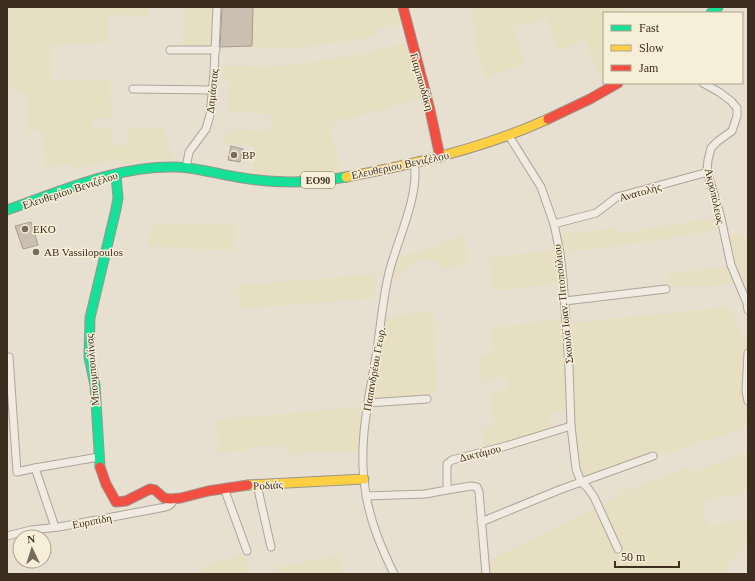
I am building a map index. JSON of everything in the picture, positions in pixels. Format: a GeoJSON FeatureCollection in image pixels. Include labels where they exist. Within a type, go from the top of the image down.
{"type":"FeatureCollection","features":[{"type":"Feature","properties":{"kind":"street","name":"Δαμάστας"},"geometry":{"type":"LineString","coordinates":[[186,168],[189,152],[208,124],[210,114],[216,50],[217,7]]}},
{"type":"Feature","properties":{"kind":"street","name":"Γιαμπουδάκη"},"geometry":{"type":"LineString","coordinates":[[403,7],[430,110],[440,157]]}},
{"type":"Feature","properties":{"kind":"street"},"geometry":{"type":"LineString","coordinates":[[170,50],[216,50]]}},
{"type":"Feature","properties":{"kind":"street","name":"Ελευθερίου Βενιζέλου"},"geometry":{"type":"LineString","coordinates":[[7,210],[82,184],[152,167],[186,168],[257,180],[282,182],[334,179],[414,164],[509,136],[576,108],[616,84]]}},
{"type":"Feature","properties":{"kind":"street","name":"Ακροπόλεως"},"geometry":{"type":"LineString","coordinates":[[705,84],[719,92],[731,101],[737,108],[737,116],[732,131],[711,148],[708,160],[708,172],[720,214],[731,265],[747,303],[748,310]]}},
{"type":"Feature","properties":{"kind":"street"},"geometry":{"type":"LineString","coordinates":[[133,89],[212,90]]}},
{"type":"Feature","properties":{"kind":"street","name":"Σκουλά Ιωαν. Πιτοπούλιου"},"geometry":{"type":"LineString","coordinates":[[509,136],[541,187],[554,224],[561,262],[570,368],[571,426],[576,469],[581,482]]}},
{"type":"Feature","properties":{"kind":"street","name":"Παπανδρέου Γεωρ."},"geometry":{"type":"LineString","coordinates":[[394,574],[378,536],[366,496],[363,449],[368,403],[386,285],[414,188],[416,173],[414,164]]}},
{"type":"Feature","properties":{"kind":"street","name":"Ανατολής"},"geometry":{"type":"LineString","coordinates":[[554,224],[596,213],[617,197],[708,172]]}},
{"type":"Feature","properties":{"kind":"street","name":"Μπουμπουλίνας"},"geometry":{"type":"LineString","coordinates":[[116,175],[118,183],[118,198],[89,329],[89,357],[95,385],[99,457],[106,484],[116,502],[128,500],[150,489],[155,490],[164,498],[173,499]]}},
{"type":"Feature","properties":{"kind":"street"},"geometry":{"type":"LineString","coordinates":[[564,301],[666,289]]}},
{"type":"Feature","properties":{"kind":"street"},"geometry":{"type":"LineString","coordinates":[[748,353],[746,391],[748,400]]}},
{"type":"Feature","properties":{"kind":"street"},"geometry":{"type":"LineString","coordinates":[[9,357],[17,472],[99,457]]}},
{"type":"Feature","properties":{"kind":"street"},"geometry":{"type":"LineString","coordinates":[[368,403],[427,399]]}},
{"type":"Feature","properties":{"kind":"street","name":"Δικτάμου"},"geometry":{"type":"LineString","coordinates":[[448,490],[447,464],[452,460],[506,446],[571,426]]}},
{"type":"Feature","properties":{"kind":"street"},"geometry":{"type":"LineString","coordinates":[[481,522],[581,482],[654,456]]}},
{"type":"Feature","properties":{"kind":"street"},"geometry":{"type":"LineString","coordinates":[[35,468],[55,527]]}},
{"type":"Feature","properties":{"kind":"street","name":"Ροδιάς"},"geometry":{"type":"LineString","coordinates":[[173,499],[224,488],[364,479]]}},
{"type":"Feature","properties":{"kind":"street"},"geometry":{"type":"LineString","coordinates":[[581,482],[587,487],[594,497],[618,549]]}},
{"type":"Feature","properties":{"kind":"street"},"geometry":{"type":"LineString","coordinates":[[257,485],[271,547]]}},
{"type":"Feature","properties":{"kind":"street"},"geometry":{"type":"LineString","coordinates":[[366,496],[425,494],[471,486],[477,487],[486,574]]}},
{"type":"Feature","properties":{"kind":"street"},"geometry":{"type":"LineString","coordinates":[[224,488],[247,551]]}},
{"type":"Feature","properties":{"kind":"street","name":"Ευριπίδη"},"geometry":{"type":"LineString","coordinates":[[7,536],[31,530],[160,508],[171,504],[173,499]]}},
{"type":"Feature","properties":{"kind":"shaded area"},"geometry":{"type":"Polygon","coordinates":[[[7,7],[148,7],[148,17],[108,14],[109,43],[50,45],[51,80],[110,79],[111,118],[93,119],[93,128],[111,127],[111,145],[127,145],[127,128],[164,128],[173,159],[147,160],[125,164],[119,160],[72,169],[70,163],[46,167],[43,131],[27,131],[27,92],[15,93],[7,84],[7,7]]]}},
{"type":"Feature","properties":{"kind":"shaded area"},"geometry":{"type":"Polygon","coordinates":[[[153,7],[213,7],[212,45],[182,45],[183,9],[153,7]]]}},
{"type":"Feature","properties":{"kind":"shaded area"},"geometry":{"type":"Polygon","coordinates":[[[253,7],[399,7],[403,24],[380,27],[375,34],[366,38],[294,48],[265,49],[252,46],[253,7]]]}},
{"type":"Feature","properties":{"kind":"shaded area"},"geometry":{"type":"Polygon","coordinates":[[[471,7],[627,7],[629,12],[603,12],[603,82],[584,39],[559,52],[546,18],[512,27],[526,63],[485,78],[476,48],[475,29],[471,7]]]}},
{"type":"Feature","properties":{"kind":"shaded area"},"geometry":{"type":"Polygon","coordinates":[[[405,43],[422,98],[371,113],[329,123],[341,174],[283,178],[252,174],[255,147],[220,142],[230,130],[271,131],[271,115],[228,111],[229,80],[222,78],[222,66],[262,67],[286,65],[355,56],[405,43]]]}},
{"type":"Feature","properties":{"kind":"shaded area"},"geometry":{"type":"Polygon","coordinates":[[[717,217],[719,229],[675,237],[562,253],[558,234],[616,228],[618,234],[717,217]]]}},
{"type":"Feature","properties":{"kind":"shaded area"},"geometry":{"type":"Polygon","coordinates":[[[151,223],[235,225],[234,250],[175,248],[163,246],[148,247],[151,223]]]}},
{"type":"Feature","properties":{"kind":"shaded area"},"geometry":{"type":"Polygon","coordinates":[[[748,234],[748,289],[735,264],[729,236],[748,234]]]}},
{"type":"Feature","properties":{"kind":"shaded area"},"geometry":{"type":"Polygon","coordinates":[[[461,235],[465,237],[467,265],[442,269],[441,262],[437,263],[434,260],[428,259],[411,263],[391,281],[397,257],[431,248],[461,235]]]}},
{"type":"Feature","properties":{"kind":"shaded area"},"geometry":{"type":"Polygon","coordinates":[[[557,250],[560,283],[493,291],[489,257],[557,250]]]}},
{"type":"Feature","properties":{"kind":"shaded area"},"geometry":{"type":"Polygon","coordinates":[[[728,266],[735,283],[709,286],[670,286],[669,274],[728,266]]]}},
{"type":"Feature","properties":{"kind":"shaded area"},"geometry":{"type":"Polygon","coordinates":[[[374,274],[376,298],[239,309],[238,285],[374,274]]]}},
{"type":"Feature","properties":{"kind":"shaded area"},"geometry":{"type":"Polygon","coordinates":[[[729,307],[743,337],[748,336],[742,377],[742,393],[748,419],[748,427],[656,457],[654,454],[583,478],[579,467],[574,428],[570,323],[729,307]]]}},
{"type":"Feature","properties":{"kind":"shaded area"},"geometry":{"type":"Polygon","coordinates":[[[433,310],[437,393],[372,400],[385,319],[433,310]]]}},
{"type":"Feature","properties":{"kind":"shaded area"},"geometry":{"type":"Polygon","coordinates":[[[562,319],[567,410],[548,415],[552,428],[484,449],[482,429],[494,425],[490,392],[507,390],[506,377],[482,381],[479,356],[494,353],[491,329],[562,319]]]}},
{"type":"Feature","properties":{"kind":"shaded area"},"geometry":{"type":"Polygon","coordinates":[[[361,407],[358,451],[291,454],[286,445],[251,447],[248,450],[219,453],[217,420],[361,407]]]}},
{"type":"Feature","properties":{"kind":"shaded area"},"geometry":{"type":"Polygon","coordinates":[[[747,452],[748,492],[704,500],[703,513],[708,527],[748,518],[748,530],[743,547],[737,556],[731,559],[726,571],[721,574],[490,574],[489,560],[592,510],[629,489],[690,467],[691,473],[747,452]]]}},
{"type":"Feature","properties":{"kind":"shaded area"},"geometry":{"type":"Polygon","coordinates":[[[244,554],[249,574],[202,574],[203,566],[244,554]]]}},
{"type":"Feature","properties":{"kind":"shaded area"},"geometry":{"type":"Polygon","coordinates":[[[339,555],[344,574],[280,574],[278,567],[339,555]]]}},
{"type":"Feature","properties":{"kind":"building"},"geometry":{"type":"Polygon","coordinates":[[[222,7],[253,7],[252,46],[220,47],[222,7]]]}},
{"type":"Feature","properties":{"kind":"building"},"geometry":{"type":"Polygon","coordinates":[[[231,146],[243,149],[240,162],[228,160],[231,146]]]}},
{"type":"Feature","properties":{"kind":"building"},"geometry":{"type":"Polygon","coordinates":[[[31,222],[38,245],[23,249],[15,226],[31,222]]]}},
{"type":"Feature","properties":{"kind":"traffic: fast"},"geometry":{"type":"LineString","coordinates":[[712,12],[718,7]]}},
{"type":"Feature","properties":{"kind":"traffic: fast"},"geometry":{"type":"LineString","coordinates":[[7,210],[90,181],[133,170],[155,167],[186,168],[256,180],[282,182],[308,182],[346,177]]}},
{"type":"Feature","properties":{"kind":"traffic: fast"},"geometry":{"type":"LineString","coordinates":[[100,467],[95,385],[89,357],[90,318],[116,209],[118,198],[116,175]]}},
{"type":"Feature","properties":{"kind":"traffic: slow"},"geometry":{"type":"LineString","coordinates":[[346,177],[398,167],[474,147],[548,119]]}},
{"type":"Feature","properties":{"kind":"traffic: slow"},"geometry":{"type":"LineString","coordinates":[[248,485],[364,479]]}},
{"type":"Feature","properties":{"kind":"traffic: jam"},"geometry":{"type":"LineString","coordinates":[[403,7],[430,110],[440,157]]}},
{"type":"Feature","properties":{"kind":"traffic: jam"},"geometry":{"type":"LineString","coordinates":[[548,119],[590,99],[616,84]]}},
{"type":"Feature","properties":{"kind":"traffic: jam"},"geometry":{"type":"LineString","coordinates":[[100,467],[106,484],[116,502],[126,501],[150,489],[155,490],[164,498],[170,499],[248,485]]}},
{"type":"Feature","properties":{"kind":"place","name":"BP"},"geometry":{"type":"Point","coordinates":[234,155]}},
{"type":"Feature","properties":{"kind":"place","name":"EKO"},"geometry":{"type":"Point","coordinates":[25,229]}},
{"type":"Feature","properties":{"kind":"place","name":"AB Vassilopoulos"},"geometry":{"type":"Point","coordinates":[36,252]}}]}
